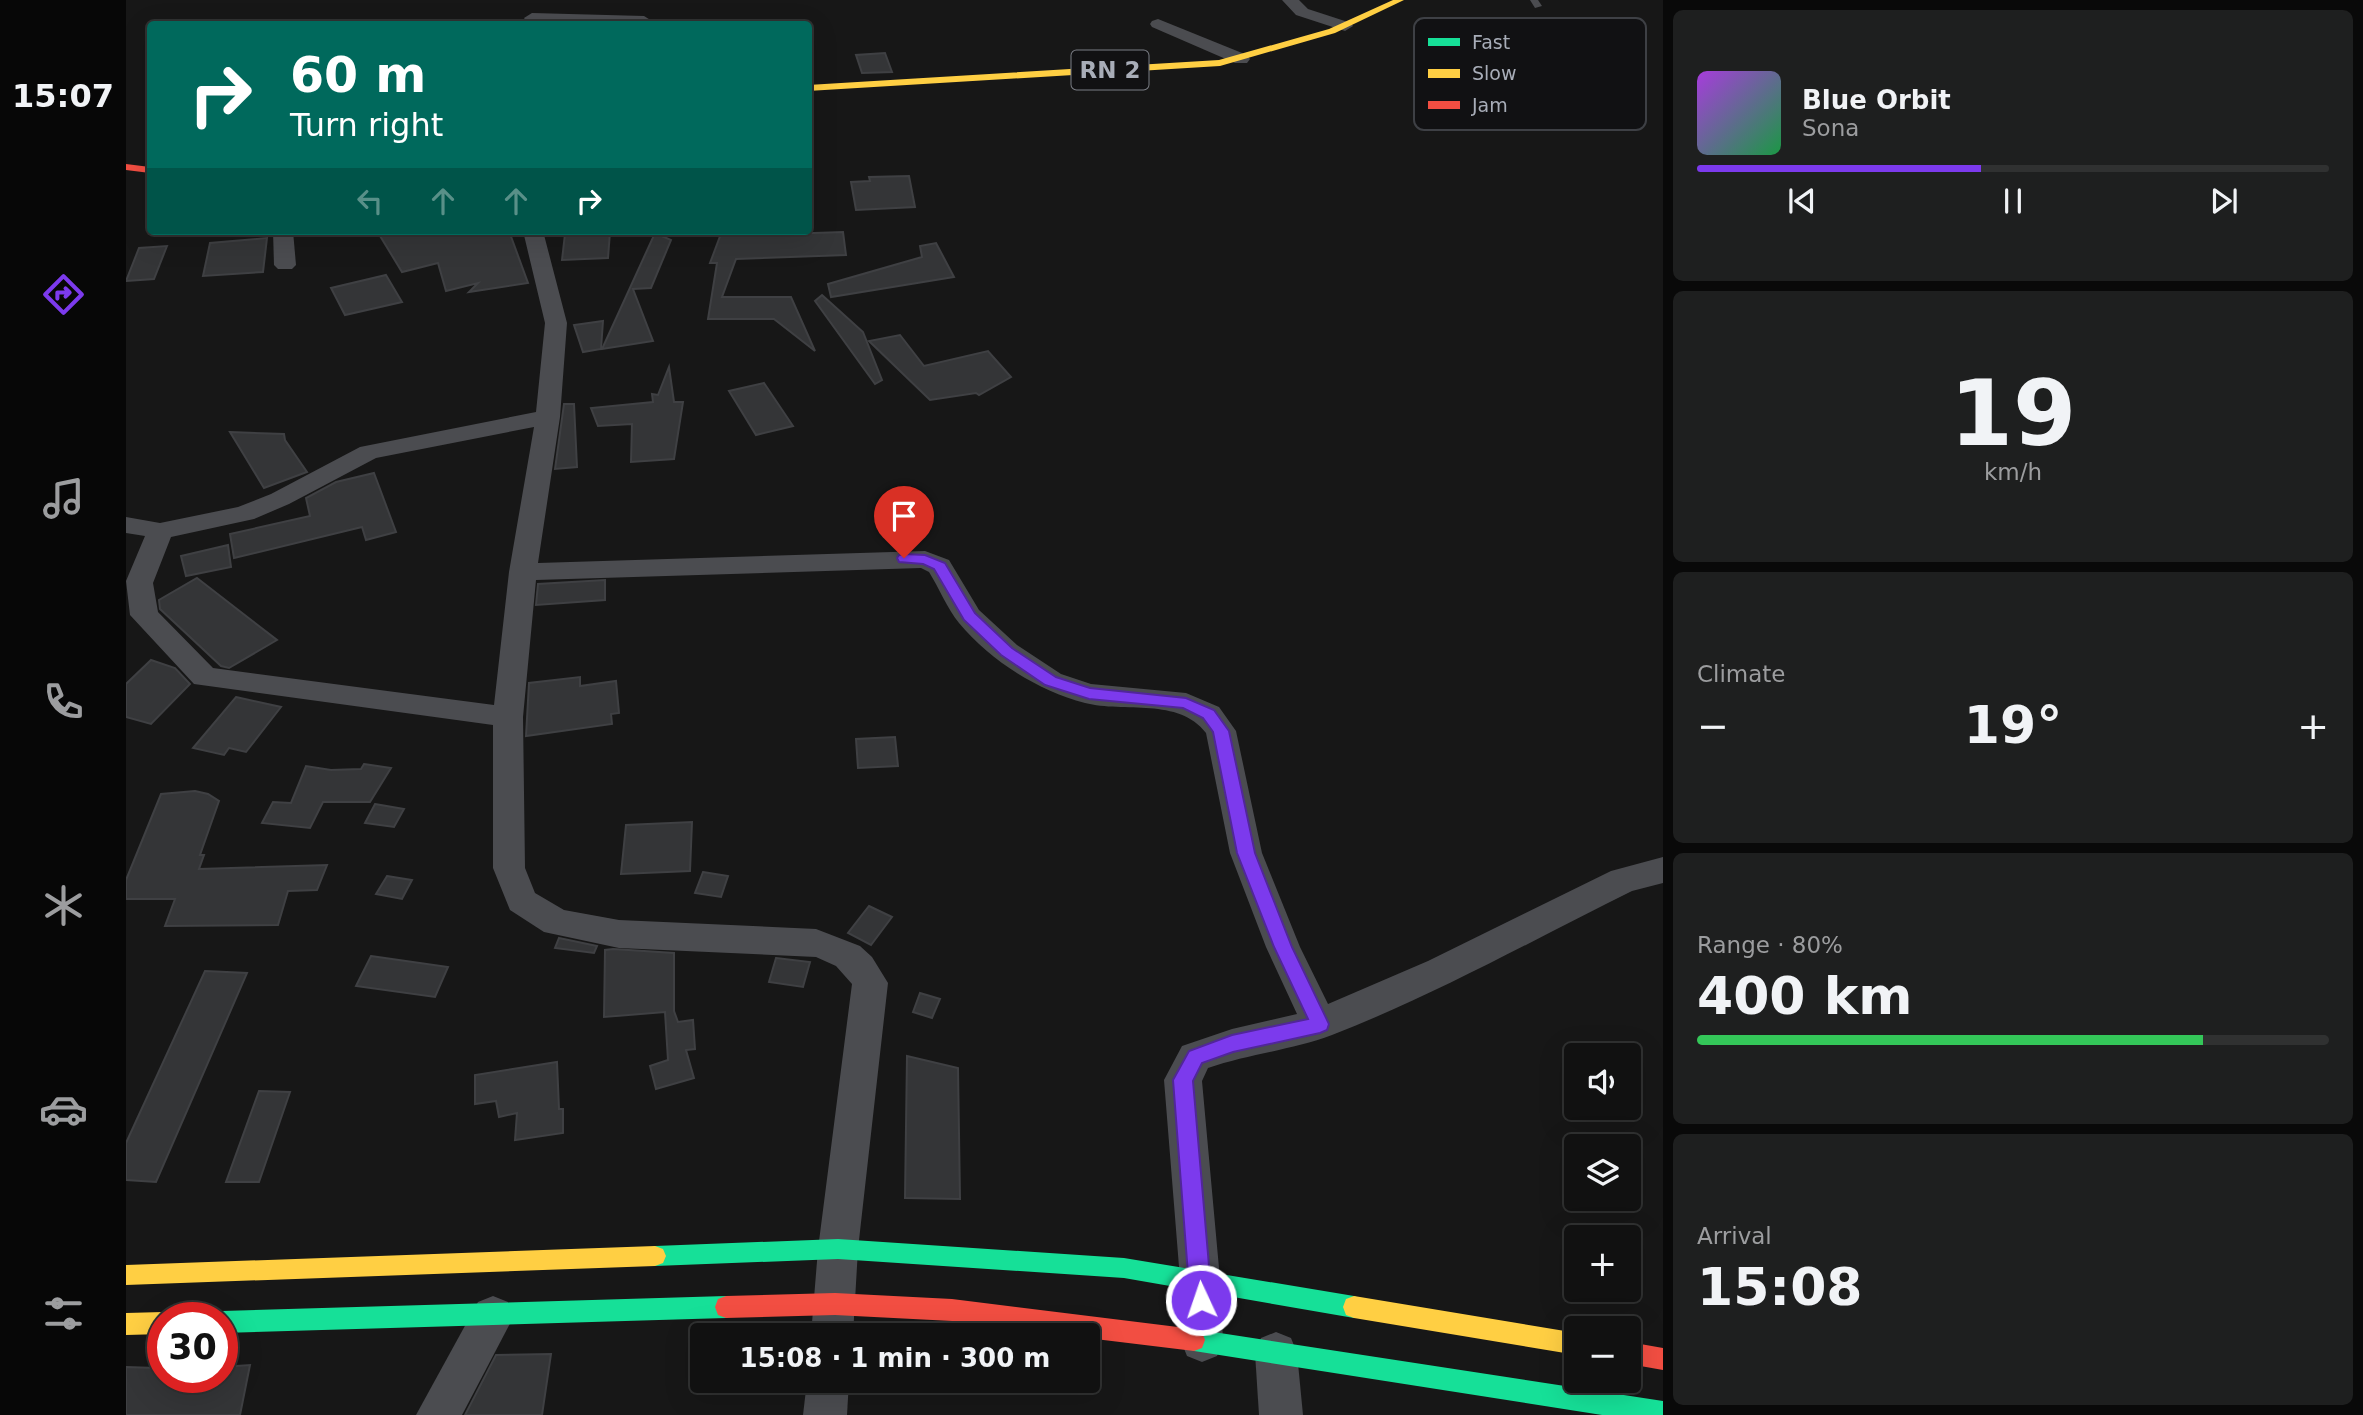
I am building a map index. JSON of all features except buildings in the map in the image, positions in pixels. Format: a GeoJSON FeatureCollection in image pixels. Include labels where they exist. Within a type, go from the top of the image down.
{"type":"FeatureCollection","features":[{"type":"Feature","properties":{"kind":"main road","name":"RN 2"},"geometry":{"type":"LineString","coordinates":[[812,88],[1195,66],[1241,58],[1345,26],[1400,0]]}},
{"type":"Feature","properties":{"kind":"main road"},"geometry":{"type":"LineString","coordinates":[[126,167],[147,170]]}},
{"type":"Feature","properties":{"kind":"main road"},"geometry":{"type":"LineString","coordinates":[[126,1275],[838,1249],[1124,1268],[1564,1342]]}},
{"type":"Feature","properties":{"kind":"main road"},"geometry":{"type":"LineString","coordinates":[[238,1322],[492,1315],[834,1320],[953,1310],[1202,1341],[1663,1413]]}},
{"type":"Feature","properties":{"kind":"main road"},"geometry":{"type":"LineString","coordinates":[[126,1324],[147,1323]]}},
{"type":"Feature","properties":{"kind":"main road"},"geometry":{"type":"LineString","coordinates":[[1641,1355],[1663,1359]]}},
{"type":"Feature","properties":{"kind":"street"},"geometry":{"type":"LineString","coordinates":[[631,0],[644,21]]}},
{"type":"Feature","properties":{"kind":"street"},"geometry":{"type":"LineString","coordinates":[[1290,0],[1302,12],[1345,26]]}},
{"type":"Feature","properties":{"kind":"street"},"geometry":{"type":"LineString","coordinates":[[532,18],[600,21]]}},
{"type":"Feature","properties":{"kind":"street"},"geometry":{"type":"LineString","coordinates":[[1158,24],[1241,58]]}},
{"type":"Feature","properties":{"kind":"street"},"geometry":{"type":"LineString","coordinates":[[283,235],[285,265]]}},
{"type":"Feature","properties":{"kind":"street"},"geometry":{"type":"LineString","coordinates":[[534,235],[556,323],[548,417],[523,572],[508,717],[509,868],[522,901],[556,922],[619,934],[816,943],[844,952],[862,967],[870,983],[838,1249],[834,1320]]}},
{"type":"Feature","properties":{"kind":"street"},"geometry":{"type":"LineString","coordinates":[[126,525],[160,531],[245,513],[280,499],[369,452],[548,417]]}},
{"type":"Feature","properties":{"kind":"street"},"geometry":{"type":"LineString","coordinates":[[160,531],[139,583],[144,615],[204,677],[508,717]]}},
{"type":"Feature","properties":{"kind":"street"},"geometry":{"type":"LineString","coordinates":[[523,572],[925,559],[939,566],[969,616],[1007,652],[1051,681],[1089,694],[1186,703],[1208,714],[1221,731],[1246,853],[1283,947],[1320,1024]]}},
{"type":"Feature","properties":{"kind":"street"},"geometry":{"type":"LineString","coordinates":[[1202,1341],[1200,1279],[1183,1080],[1195,1057],[1232,1044],[1320,1024],[1440,971],[1623,880],[1663,870]]}},
{"type":"Feature","properties":{"kind":"street"},"geometry":{"type":"LineString","coordinates":[[438,1415],[492,1315]]}},
{"type":"Feature","properties":{"kind":"street"},"geometry":{"type":"LineString","coordinates":[[1276,1353],[1281,1415]]}},
{"type":"Feature","properties":{"kind":"street"},"geometry":{"type":"LineString","coordinates":[[825,1415],[827,1393]]}},
{"type":"Feature","properties":{"kind":"traffic: fast"},"geometry":{"type":"LineString","coordinates":[[655,1256],[838,1249],[1124,1268],[1354,1307]]}},
{"type":"Feature","properties":{"kind":"traffic: fast"},"geometry":{"type":"LineString","coordinates":[[238,1322],[726,1307]]}},
{"type":"Feature","properties":{"kind":"traffic: fast"},"geometry":{"type":"LineString","coordinates":[[1194,1340],[1663,1413]]}},
{"type":"Feature","properties":{"kind":"traffic: slow"},"geometry":{"type":"LineString","coordinates":[[812,88],[1220,63],[1332,31],[1400,0]]}},
{"type":"Feature","properties":{"kind":"traffic: slow"},"geometry":{"type":"LineString","coordinates":[[126,1275],[655,1256]]}},
{"type":"Feature","properties":{"kind":"traffic: slow"},"geometry":{"type":"LineString","coordinates":[[1354,1307],[1564,1342]]}},
{"type":"Feature","properties":{"kind":"traffic: slow"},"geometry":{"type":"LineString","coordinates":[[126,1324],[147,1323]]}},
{"type":"Feature","properties":{"kind":"traffic: jam"},"geometry":{"type":"LineString","coordinates":[[126,167],[147,170]]}},
{"type":"Feature","properties":{"kind":"traffic: jam"},"geometry":{"type":"LineString","coordinates":[[726,1307],[835,1304],[952,1310],[1194,1340]]}},
{"type":"Feature","properties":{"kind":"traffic: jam"},"geometry":{"type":"LineString","coordinates":[[1641,1355],[1663,1359]]}},
{"type":"Feature","properties":{"kind":"route"},"geometry":{"type":"LineString","coordinates":[[904,558],[925,559],[939,566],[956,590],[969,616],[1007,652],[1051,681],[1089,694],[1186,703],[1208,714],[1221,731],[1246,853],[1283,947],[1320,1024],[1232,1044],[1195,1057],[1183,1080],[1201,1300]]}}]}
